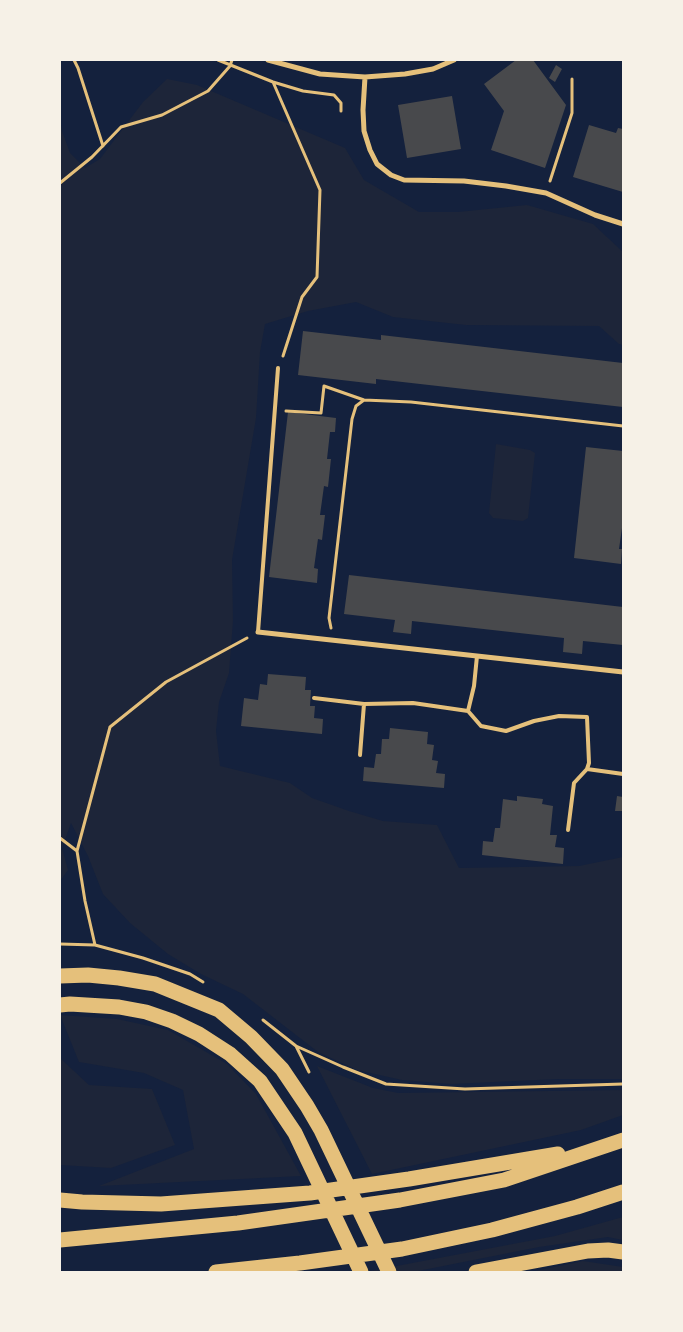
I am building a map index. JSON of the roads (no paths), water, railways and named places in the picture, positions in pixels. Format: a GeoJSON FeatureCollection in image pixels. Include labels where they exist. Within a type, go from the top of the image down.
{"type":"FeatureCollection","features":[{"type":"Feature","properties":{"kind":"highway"},"geometry":{"type":"LineString","coordinates":[[60,976],[88,975],[155,984],[219,1010],[251,1037],[282,1069],[321,1130],[389,1272]]}},
{"type":"Feature","properties":{"kind":"highway"},"geometry":{"type":"LineString","coordinates":[[60,1005],[119,1007],[146,1012],[172,1021],[198,1034],[230,1054],[260,1081],[295,1133],[361,1272]]}},
{"type":"Feature","properties":{"kind":"highway"},"geometry":{"type":"LineString","coordinates":[[60,1240],[238,1223],[400,1200],[504,1180],[623,1140]]}},
{"type":"Feature","properties":{"kind":"highway"},"geometry":{"type":"LineString","coordinates":[[60,1200],[161,1204],[310,1193],[409,1179],[607,1146]]}},
{"type":"Feature","properties":{"kind":"highway"},"geometry":{"type":"LineString","coordinates":[[216,1272],[402,1249],[492,1230],[577,1207],[623,1192]]}},
{"type":"Feature","properties":{"kind":"highway"},"geometry":{"type":"LineString","coordinates":[[476,1272],[588,1251],[608,1250],[623,1252]]}},
{"type":"Feature","properties":{"kind":"street"},"geometry":{"type":"LineString","coordinates":[[268,60],[320,74],[365,77],[405,74],[433,68],[454,60]]}},
{"type":"Feature","properties":{"kind":"street"},"geometry":{"type":"LineString","coordinates":[[365,77],[364,131],[370,150],[378,164],[391,175],[404,180],[464,181],[546,193],[595,215],[623,224]]}},
{"type":"Feature","properties":{"kind":"street"},"geometry":{"type":"LineString","coordinates":[[258,632],[623,672]]}},
{"type":"Feature","properties":{"kind":"lane"},"geometry":{"type":"LineString","coordinates":[[258,632],[278,368]]}},
{"type":"Feature","properties":{"kind":"lane"},"geometry":{"type":"LineString","coordinates":[[468,711],[474,686],[476,656]]}},
{"type":"Feature","properties":{"kind":"lane"},"geometry":{"type":"LineString","coordinates":[[314,698],[364,704],[413,703],[468,711],[481,726],[506,732],[534,721],[559,716],[587,717],[589,763],[587,769],[574,783],[568,830]]}},
{"type":"Feature","properties":{"kind":"lane"},"geometry":{"type":"LineString","coordinates":[[360,755],[364,704]]}},
{"type":"Feature","properties":{"kind":"lane"},"geometry":{"type":"LineString","coordinates":[[587,769],[623,774]]}}]}
